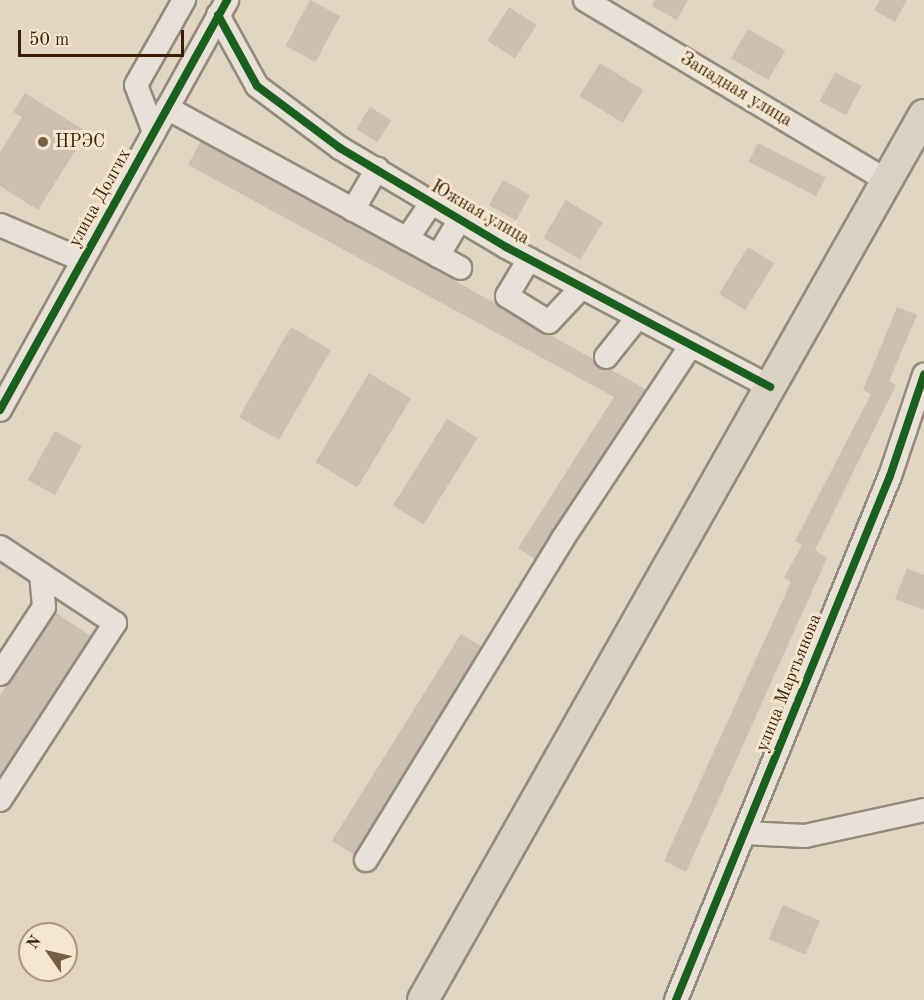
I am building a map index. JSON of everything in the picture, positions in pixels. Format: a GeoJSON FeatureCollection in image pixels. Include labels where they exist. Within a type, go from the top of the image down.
{"type":"FeatureCollection","features":[{"type":"Feature","properties":{"kind":"main road"},"geometry":{"type":"LineString","coordinates":[[423,1000],[924,115]]}},
{"type":"Feature","properties":{"kind":"street"},"geometry":{"type":"LineString","coordinates":[[154,132],[136,85],[184,0]]}},
{"type":"Feature","properties":{"kind":"street","name":"Западная улица"},"geometry":{"type":"LineString","coordinates":[[585,0],[888,181]]}},
{"type":"Feature","properties":{"kind":"street","name":"улица Долгих"},"geometry":{"type":"LineString","coordinates":[[0,410],[223,8]]}},
{"type":"Feature","properties":{"kind":"street","name":"Южная улица"},"geometry":{"type":"LineString","coordinates":[[223,8],[257,86],[377,169],[460,219],[529,259],[770,387]]}},
{"type":"Feature","properties":{"kind":"street"},"geometry":{"type":"LineString","coordinates":[[167,108],[460,268]]}},
{"type":"Feature","properties":{"kind":"street"},"geometry":{"type":"LineString","coordinates":[[353,210],[377,169]]}},
{"type":"Feature","properties":{"kind":"street"},"geometry":{"type":"LineString","coordinates":[[407,239],[432,202]]}},
{"type":"Feature","properties":{"kind":"street"},"geometry":{"type":"LineString","coordinates":[[438,256],[460,219]]}},
{"type":"Feature","properties":{"kind":"street"},"geometry":{"type":"LineString","coordinates":[[0,225],[83,260]]}},
{"type":"Feature","properties":{"kind":"street"},"geometry":{"type":"LineString","coordinates":[[529,259],[507,296],[549,322],[582,287]]}},
{"type":"Feature","properties":{"kind":"street"},"geometry":{"type":"LineString","coordinates":[[606,357],[638,317]]}},
{"type":"Feature","properties":{"kind":"street"},"geometry":{"type":"LineString","coordinates":[[366,860],[562,540],[691,345]]}},
{"type":"Feature","properties":{"kind":"street","name":"улица Мартьянова"},"geometry":{"type":"LineString","coordinates":[[676,1000],[890,476],[924,375]]}},
{"type":"Feature","properties":{"kind":"street"},"geometry":{"type":"LineString","coordinates":[[0,547],[115,623],[0,800]]}},
{"type":"Feature","properties":{"kind":"street"},"geometry":{"type":"LineString","coordinates":[[0,674],[44,607],[41,574]]}},
{"type":"Feature","properties":{"kind":"street"},"geometry":{"type":"LineString","coordinates":[[744,833],[805,836],[924,810]]}},
{"type":"Feature","properties":{"kind":"building"},"geometry":{"type":"Polygon","coordinates":[[[310,0],[340,16],[316,62],[286,46],[310,0]]]}},
{"type":"Feature","properties":{"kind":"building"},"geometry":{"type":"Polygon","coordinates":[[[655,0],[688,0],[677,20],[652,6],[655,0]]]}},
{"type":"Feature","properties":{"kind":"building"},"geometry":{"type":"Polygon","coordinates":[[[880,0],[907,0],[895,22],[874,10],[880,0]]]}},
{"type":"Feature","properties":{"kind":"building"},"geometry":{"type":"Polygon","coordinates":[[[509,7],[537,25],[515,59],[487,41],[509,7]]]}},
{"type":"Feature","properties":{"kind":"building"},"geometry":{"type":"Polygon","coordinates":[[[748,29],[785,50],[768,80],[731,58],[748,29]]]}},
{"type":"Feature","properties":{"kind":"building"},"geometry":{"type":"Polygon","coordinates":[[[600,63],[643,90],[623,123],[579,96],[600,63]]]}},
{"type":"Feature","properties":{"kind":"building"},"geometry":{"type":"Polygon","coordinates":[[[835,72],[861,86],[846,115],[820,101],[835,72]]]}},
{"type":"Feature","properties":{"kind":"building","name":"НРЭС"},"geometry":{"type":"Polygon","coordinates":[[[25,93],[87,132],[38,210],[0,186],[0,152],[22,117],[13,112],[25,93]]]}},
{"type":"Feature","properties":{"kind":"building"},"geometry":{"type":"Polygon","coordinates":[[[370,107],[391,120],[377,142],[356,129],[370,107]]]}},
{"type":"Feature","properties":{"kind":"building"},"geometry":{"type":"Polygon","coordinates":[[[203,137],[647,390],[539,562],[518,548],[614,397],[188,165],[203,137]]]}},
{"type":"Feature","properties":{"kind":"building"},"geometry":{"type":"Polygon","coordinates":[[[758,143],[826,178],[816,196],[748,162],[758,143]]]}},
{"type":"Feature","properties":{"kind":"building"},"geometry":{"type":"Polygon","coordinates":[[[503,180],[530,195],[516,220],[489,205],[503,180]]]}},
{"type":"Feature","properties":{"kind":"building"},"geometry":{"type":"Polygon","coordinates":[[[566,200],[603,222],[580,260],[543,238],[566,200]]]}},
{"type":"Feature","properties":{"kind":"building"},"geometry":{"type":"Polygon","coordinates":[[[748,247],[774,263],[745,310],[719,294],[748,247]]]}},
{"type":"Feature","properties":{"kind":"building"},"geometry":{"type":"Polygon","coordinates":[[[897,307],[917,315],[889,381],[896,385],[815,550],[827,558],[686,872],[664,861],[791,582],[784,577],[802,545],[795,541],[871,394],[863,390],[897,307]]]}},
{"type":"Feature","properties":{"kind":"building"},"geometry":{"type":"Polygon","coordinates":[[[291,327],[331,350],[279,440],[239,417],[291,327]]]}},
{"type":"Feature","properties":{"kind":"building"},"geometry":{"type":"Polygon","coordinates":[[[369,373],[411,398],[357,487],[315,462],[369,373]]]}},
{"type":"Feature","properties":{"kind":"building"},"geometry":{"type":"Polygon","coordinates":[[[447,419],[478,438],[423,525],[393,506],[447,419]]]}},
{"type":"Feature","properties":{"kind":"building"},"geometry":{"type":"Polygon","coordinates":[[[55,431],[82,446],[55,495],[28,480],[55,431]]]}},
{"type":"Feature","properties":{"kind":"building"},"geometry":{"type":"Polygon","coordinates":[[[907,568],[924,575],[924,610],[895,599],[907,568]]]}},
{"type":"Feature","properties":{"kind":"building"},"geometry":{"type":"Polygon","coordinates":[[[55,612],[92,637],[0,775],[0,695],[55,612]]]}},
{"type":"Feature","properties":{"kind":"building"},"geometry":{"type":"Polygon","coordinates":[[[461,634],[485,649],[355,856],[332,841],[461,634]]]}},
{"type":"Feature","properties":{"kind":"building"},"geometry":{"type":"Polygon","coordinates":[[[783,905],[820,921],[805,955],[769,939],[783,905]]]}},
{"type":"Feature","properties":{"kind":"cycle path"},"geometry":{"type":"LineString","coordinates":[[0,410],[227,0]]}},
{"type":"Feature","properties":{"kind":"cycle path"},"geometry":{"type":"LineString","coordinates":[[218,15],[257,86],[340,148],[506,247],[770,387]]}},
{"type":"Feature","properties":{"kind":"cycle path"},"geometry":{"type":"LineString","coordinates":[[676,1000],[890,476],[924,375]]}},
{"type":"Feature","properties":{"kind":"place","name":"НРЭС"},"geometry":{"type":"Point","coordinates":[43,142]}}]}
